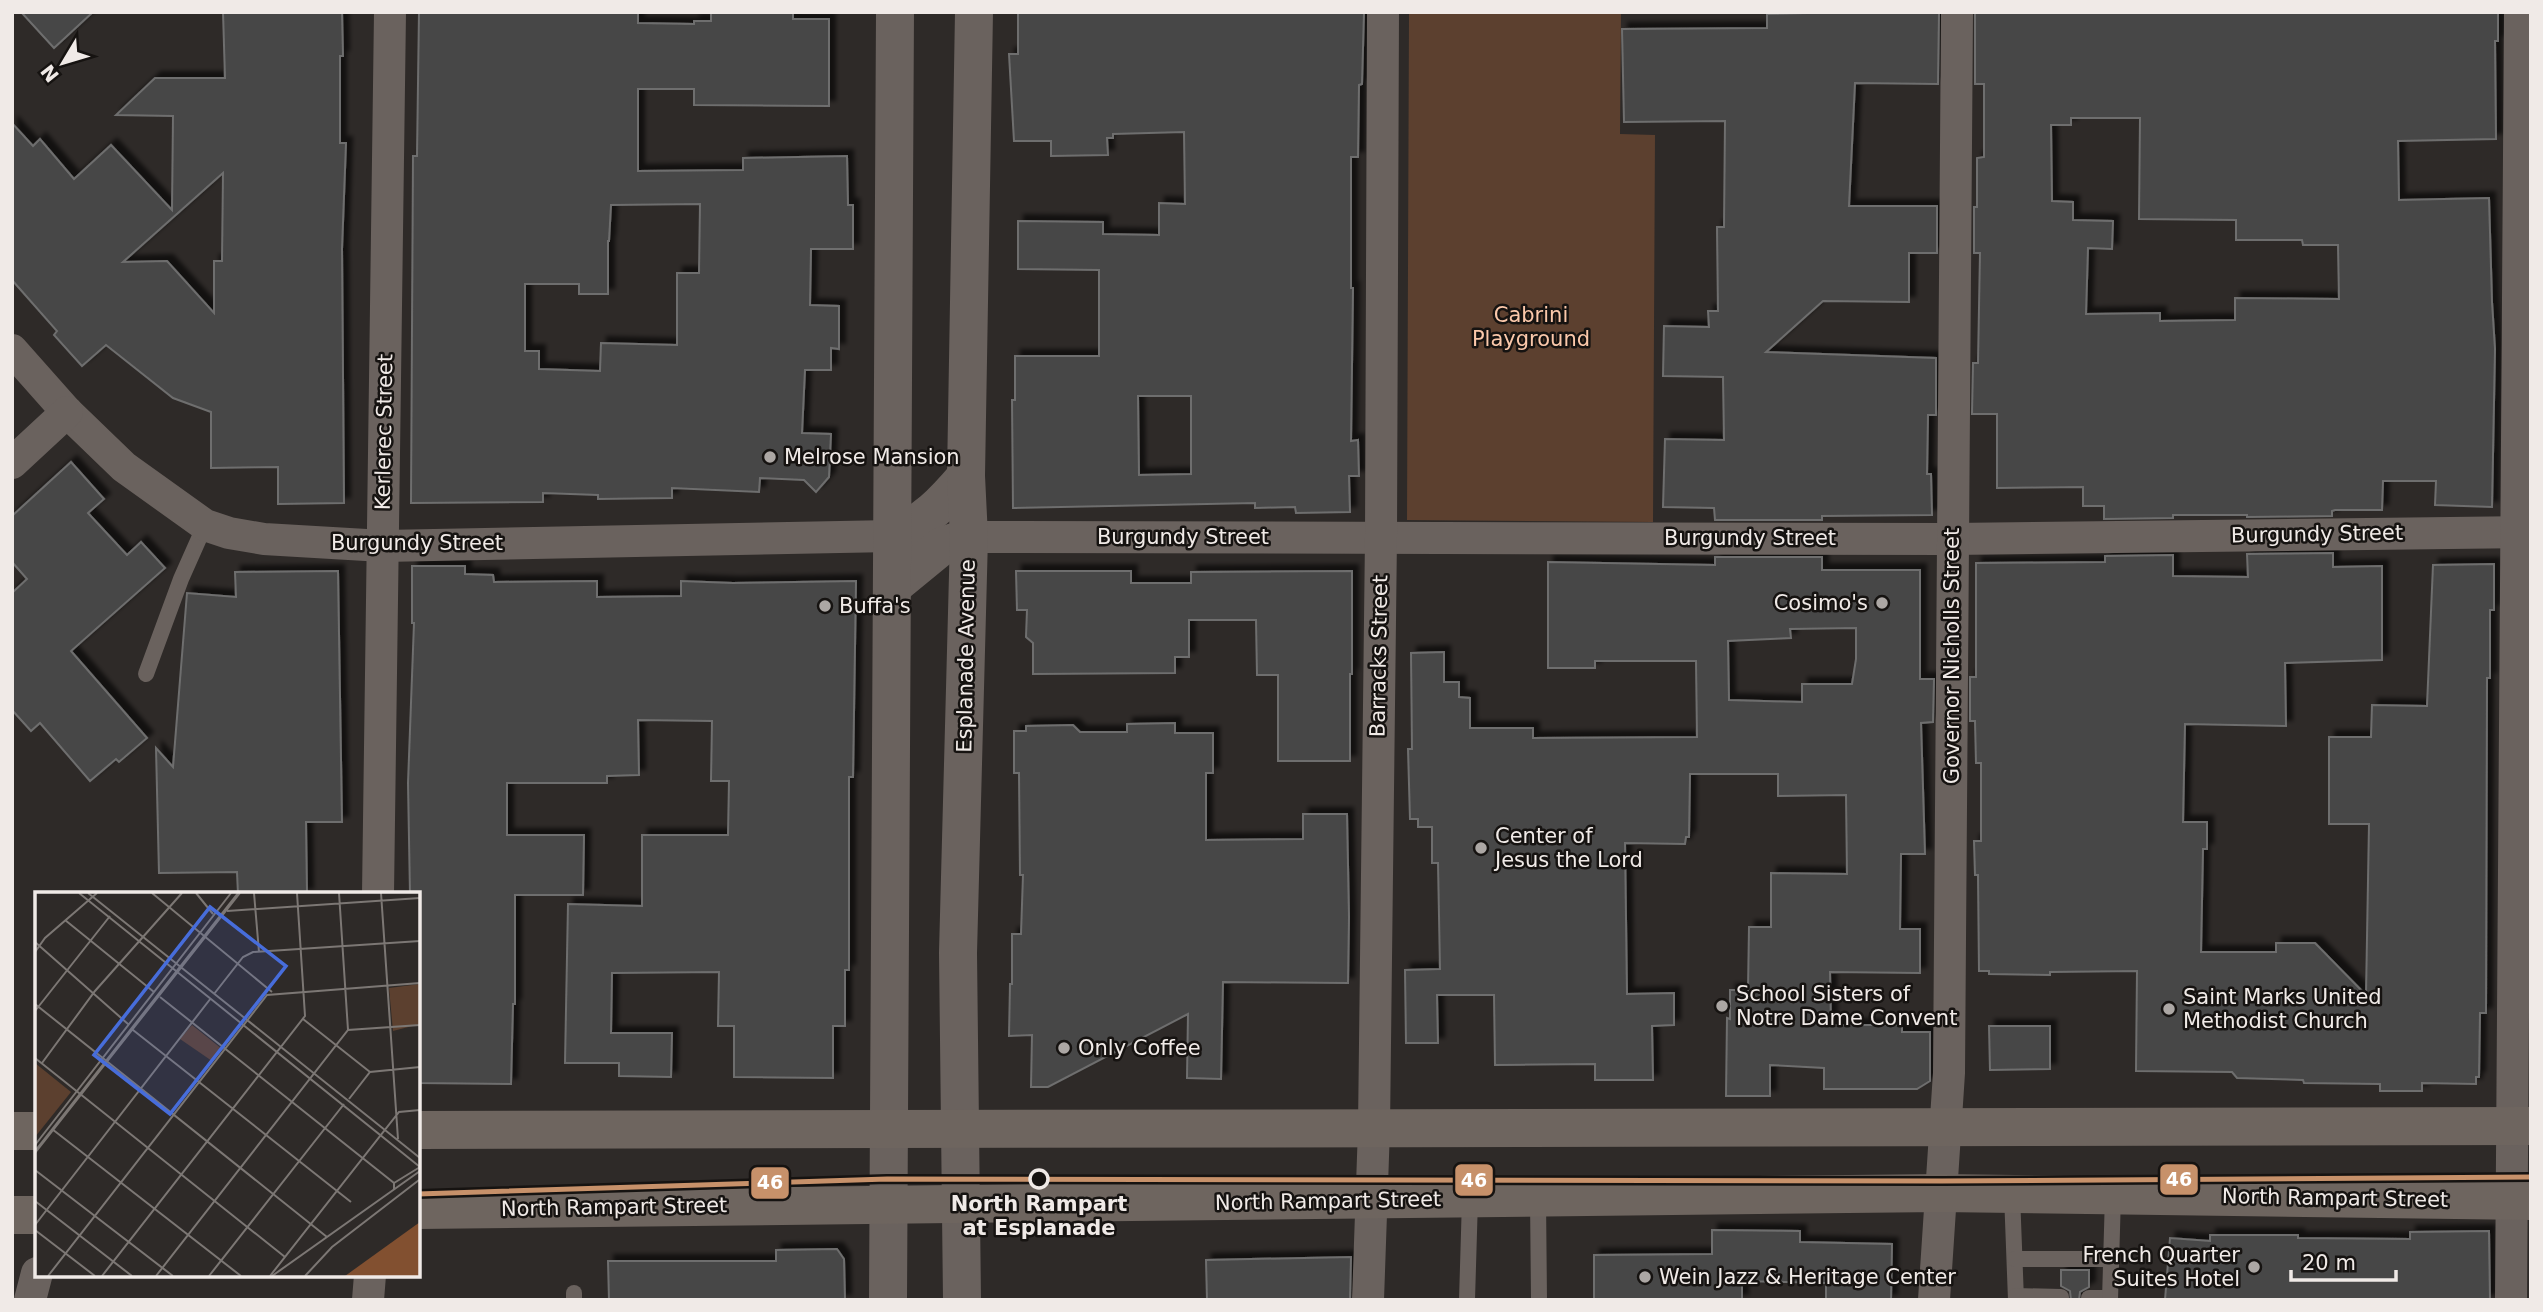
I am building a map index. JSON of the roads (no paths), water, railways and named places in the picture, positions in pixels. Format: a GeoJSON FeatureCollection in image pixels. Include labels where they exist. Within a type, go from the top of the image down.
{"type":"FeatureCollection","features":[{"type":"Feature","properties":{"kind":"main road"},"geometry":{"type":"LineString","coordinates":[[420,1130],[2521,1126]]}},
{"type":"Feature","properties":{"kind":"main road"},"geometry":{"type":"LineString","coordinates":[[12,1131],[35,1131]]}},
{"type":"Feature","properties":{"kind":"main road","name":"North Rampart Street"},"geometry":{"type":"LineString","coordinates":[[420,1210],[1941,1193],[2521,1201]]}},
{"type":"Feature","properties":{"kind":"main road"},"geometry":{"type":"LineString","coordinates":[[12,1215],[35,1215]]}},
{"type":"Feature","properties":{"kind":"street","name":"Kerlerec Street"},"geometry":{"type":"LineString","coordinates":[[378,892],[390,12]]}},
{"type":"Feature","properties":{"kind":"street"},"geometry":{"type":"LineString","coordinates":[[888,1300],[895,12]]}},
{"type":"Feature","properties":{"kind":"street","name":"Esplanade Avenue"},"geometry":{"type":"LineString","coordinates":[[962,1300],[958,953],[969,537],[966,475],[974,12]]}},
{"type":"Feature","properties":{"kind":"street","name":"Barracks Street"},"geometry":{"type":"LineString","coordinates":[[1368,1300],[1374,1128],[1381,536],[1383,12]]}},
{"type":"Feature","properties":{"kind":"street","name":"Governor Nicholls Street"},"geometry":{"type":"LineString","coordinates":[[1934,1300],[1949,1073],[1957,12]]}},
{"type":"Feature","properties":{"kind":"street"},"geometry":{"type":"LineString","coordinates":[[2511,1300],[2521,1201],[2524,532],[2520,12]]}},
{"type":"Feature","properties":{"kind":"street","name":"Burgundy Street"},"geometry":{"type":"LineString","coordinates":[[12,350],[67,412],[124,467],[205,525],[264,539],[383,546],[892,536]]}},
{"type":"Feature","properties":{"kind":"street"},"geometry":{"type":"LineString","coordinates":[[12,463],[67,412]]}},
{"type":"Feature","properties":{"kind":"street"},"geometry":{"type":"LineString","coordinates":[[892,536],[914,527],[933,512],[966,475]]}},
{"type":"Feature","properties":{"kind":"street","name":"Burgundy Street"},"geometry":{"type":"LineString","coordinates":[[969,537],[1952,539],[2524,532]]}},
{"type":"Feature","properties":{"kind":"street"},"geometry":{"type":"LineString","coordinates":[[892,587],[942,546],[969,537]]}},
{"type":"Feature","properties":{"kind":"street"},"geometry":{"type":"LineString","coordinates":[[30,1300],[36,1277]]}},
{"type":"Feature","properties":{"kind":"street"},"geometry":{"type":"LineString","coordinates":[[368,1300],[370,1277]]}},
{"type":"Feature","properties":{"kind":"lane"},"geometry":{"type":"LineString","coordinates":[[146,674],[181,579],[205,525]]}},
{"type":"Feature","properties":{"kind":"lane"},"geometry":{"type":"LineString","coordinates":[[2012,1194],[2016,1298],[2061,1297]]}},
{"type":"Feature","properties":{"kind":"lane"},"geometry":{"type":"LineString","coordinates":[[2089,1298],[2110,1299],[2113,1195]]}},
{"type":"Feature","properties":{"kind":"lane"},"geometry":{"type":"LineString","coordinates":[[1538,1198],[1539,1300]]}},
{"type":"Feature","properties":{"kind":"lane"},"geometry":{"type":"LineString","coordinates":[[1467,1300],[1470,1199]]}},
{"type":"Feature","properties":{"kind":"lane"},"geometry":{"type":"LineString","coordinates":[[2015,1259],[2111,1259]]}},
{"type":"Feature","properties":{"kind":"place","name":"Melrose Mansion"},"geometry":{"type":"Point","coordinates":[770,457]}},
{"type":"Feature","properties":{"kind":"place","name":"Cosimo's"},"geometry":{"type":"Point","coordinates":[1882,603]}},
{"type":"Feature","properties":{"kind":"place","name":"Buffa's"},"geometry":{"type":"Point","coordinates":[825,606]}},
{"type":"Feature","properties":{"kind":"place","name":"Center of Jesus the Lord"},"geometry":{"type":"Point","coordinates":[1481,848]}},
{"type":"Feature","properties":{"kind":"place","name":"School Sisters of Notre Dame Convent"},"geometry":{"type":"Point","coordinates":[1722,1006]}},
{"type":"Feature","properties":{"kind":"place","name":"Saint Marks United Methodist Church"},"geometry":{"type":"Point","coordinates":[2169,1009]}},
{"type":"Feature","properties":{"kind":"place","name":"Only Coffee"},"geometry":{"type":"Point","coordinates":[1064,1048]}},
{"type":"Feature","properties":{"kind":"place","name":"North Rampart at Esplanade"},"geometry":{"type":"Point","coordinates":[1039,1179]}},
{"type":"Feature","properties":{"kind":"place","name":"French Quarter Suites Hotel"},"geometry":{"type":"Point","coordinates":[2254,1267]}},
{"type":"Feature","properties":{"kind":"place","name":"Wein Jazz & Heritage Center"},"geometry":{"type":"Point","coordinates":[1645,1277]}},
{"type":"Feature","properties":{"kind":"park label","name":"Cabrini Playground"},"geometry":{"type":"Point","coordinates":[1531,327]}}]}
